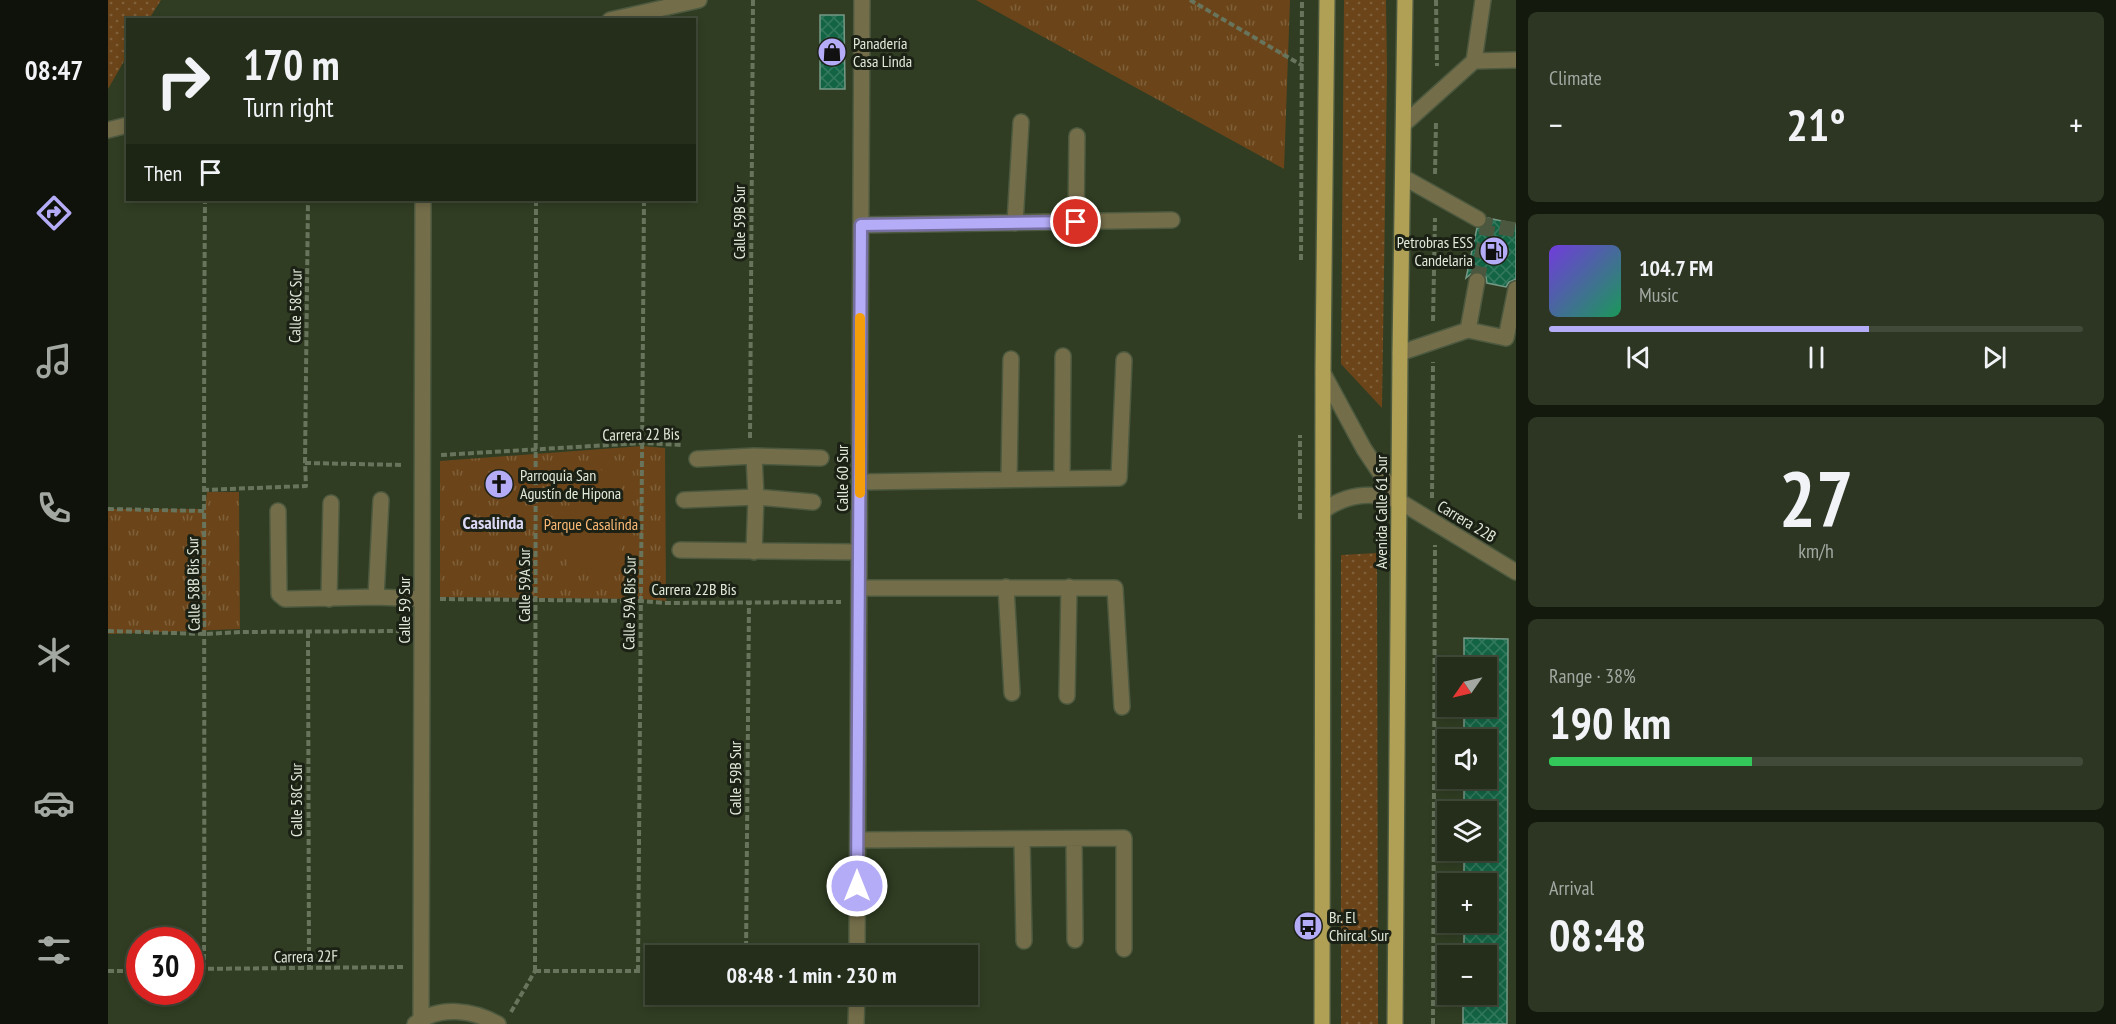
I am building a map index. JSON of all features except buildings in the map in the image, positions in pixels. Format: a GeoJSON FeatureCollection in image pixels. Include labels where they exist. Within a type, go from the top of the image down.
{"type":"FeatureCollection","features":[{"type":"Feature","properties":{"kind":"main road"},"geometry":{"type":"LineString","coordinates":[[1322,1024],[1323,373],[1328,0]]}},
{"type":"Feature","properties":{"kind":"main road","name":"Avenida Calle 61 Sur"},"geometry":{"type":"LineString","coordinates":[[1395,1024],[1405,0]]}},
{"type":"Feature","properties":{"kind":"street"},"geometry":{"type":"LineString","coordinates":[[619,18],[699,0]]}},
{"type":"Feature","properties":{"kind":"street","name":"Calle 60 Sur"},"geometry":{"type":"LineString","coordinates":[[857,945],[862,0]]}},
{"type":"Feature","properties":{"kind":"street"},"geometry":{"type":"LineString","coordinates":[[1404,124],[1474,61],[1483,0]]}},
{"type":"Feature","properties":{"kind":"street"},"geometry":{"type":"LineString","coordinates":[[1474,61],[1516,60]]}},
{"type":"Feature","properties":{"kind":"street"},"geometry":{"type":"LineString","coordinates":[[1015,223],[1021,122]]}},
{"type":"Feature","properties":{"kind":"street"},"geometry":{"type":"LineString","coordinates":[[108,130],[126,126]]}},
{"type":"Feature","properties":{"kind":"street"},"geometry":{"type":"LineString","coordinates":[[1076,222],[1077,135]]}},
{"type":"Feature","properties":{"kind":"street"},"geometry":{"type":"LineString","coordinates":[[1403,177],[1478,219]]}},
{"type":"Feature","properties":{"kind":"street","name":"Calle 59 Sur"},"geometry":{"type":"LineString","coordinates":[[418,1022],[421,966],[423,201]]}},
{"type":"Feature","properties":{"kind":"street"},"geometry":{"type":"LineString","coordinates":[[861,225],[1172,220]]}},
{"type":"Feature","properties":{"kind":"street"},"geometry":{"type":"LineString","coordinates":[[1468,330],[1477,281]]}},
{"type":"Feature","properties":{"kind":"street"},"geometry":{"type":"LineString","coordinates":[[1400,353],[1468,330],[1506,338],[1516,290]]}},
{"type":"Feature","properties":{"kind":"street"},"geometry":{"type":"LineString","coordinates":[[1062,479],[1063,356]]}},
{"type":"Feature","properties":{"kind":"street"},"geometry":{"type":"LineString","coordinates":[[1009,479],[1011,359]]}},
{"type":"Feature","properties":{"kind":"street"},"geometry":{"type":"LineString","coordinates":[[860,482],[1119,478],[1124,360]]}},
{"type":"Feature","properties":{"kind":"street","name":"Carrera 22B"},"geometry":{"type":"LineString","coordinates":[[1323,373],[1364,449],[1399,501]]}},
{"type":"Feature","properties":{"kind":"street"},"geometry":{"type":"LineString","coordinates":[[694,452],[752,450],[821,458]]}},
{"type":"Feature","properties":{"kind":"street"},"geometry":{"type":"LineString","coordinates":[[752,450],[756,497],[754,552]]}},
{"type":"Feature","properties":{"kind":"street","name":"Carrera 22B"},"geometry":{"type":"LineString","coordinates":[[1324,510],[1350,497],[1385,496],[1399,501],[1516,572]]}},
{"type":"Feature","properties":{"kind":"street"},"geometry":{"type":"LineString","coordinates":[[684,500],[756,497],[813,502]]}},
{"type":"Feature","properties":{"kind":"street"},"geometry":{"type":"LineString","coordinates":[[376,597],[381,500]]}},
{"type":"Feature","properties":{"kind":"street"},"geometry":{"type":"LineString","coordinates":[[328,599],[331,503]]}},
{"type":"Feature","properties":{"kind":"street"},"geometry":{"type":"LineString","coordinates":[[278,511],[279,594],[285,599],[376,597],[422,599]]}},
{"type":"Feature","properties":{"kind":"street"},"geometry":{"type":"LineString","coordinates":[[680,550],[859,552]]}},
{"type":"Feature","properties":{"kind":"street"},"geometry":{"type":"LineString","coordinates":[[859,595],[1006,587],[1115,588],[1122,708]]}},
{"type":"Feature","properties":{"kind":"street"},"geometry":{"type":"LineString","coordinates":[[1006,587],[1012,693]]}},
{"type":"Feature","properties":{"kind":"street"},"geometry":{"type":"LineString","coordinates":[[1067,696],[1069,587]]}},
{"type":"Feature","properties":{"kind":"street"},"geometry":{"type":"LineString","coordinates":[[858,840],[1124,838],[1124,949]]}},
{"type":"Feature","properties":{"kind":"street"},"geometry":{"type":"LineString","coordinates":[[1022,839],[1024,941]]}},
{"type":"Feature","properties":{"kind":"street"},"geometry":{"type":"LineString","coordinates":[[1074,839],[1076,940]]}},
{"type":"Feature","properties":{"kind":"street"},"geometry":{"type":"LineString","coordinates":[[856,1024],[857,1005]]}},
{"type":"Feature","properties":{"kind":"street"},"geometry":{"type":"LineString","coordinates":[[418,1022],[441,1012],[463,1011],[504,1020]]}},
{"type":"Feature","properties":{"kind":"path","name":"Calle 59B Sur"},"geometry":{"type":"LineString","coordinates":[[752,450],[753,0]]}},
{"type":"Feature","properties":{"kind":"path"},"geometry":{"type":"LineString","coordinates":[[1190,0],[1327,80]]}},
{"type":"Feature","properties":{"kind":"path"},"geometry":{"type":"LineString","coordinates":[[1301,268],[1302,0]]}},
{"type":"Feature","properties":{"kind":"path"},"geometry":{"type":"LineString","coordinates":[[1432,497],[1436,0]]}},
{"type":"Feature","properties":{"kind":"path","name":"Calle 58B Bis Sur"},"geometry":{"type":"LineString","coordinates":[[204,969],[205,201]]}},
{"type":"Feature","properties":{"kind":"path","name":"Calle 58C Sur"},"geometry":{"type":"LineString","coordinates":[[203,490],[306,486],[308,201]]}},
{"type":"Feature","properties":{"kind":"path","name":"Calle 59A Sur"},"geometry":{"type":"LineString","coordinates":[[535,971],[536,201]]}},
{"type":"Feature","properties":{"kind":"path","name":"Calle 59A Bis Sur"},"geometry":{"type":"LineString","coordinates":[[638,971],[644,201]]}},
{"type":"Feature","properties":{"kind":"path"},"geometry":{"type":"LineString","coordinates":[[1300,423],[1300,519]]}},
{"type":"Feature","properties":{"kind":"path","name":"Carrera 22 Bis"},"geometry":{"type":"LineString","coordinates":[[305,463],[422,460],[643,443],[694,452]]}},
{"type":"Feature","properties":{"kind":"path"},"geometry":{"type":"LineString","coordinates":[[108,509],[204,511]]}},
{"type":"Feature","properties":{"kind":"path"},"geometry":{"type":"LineString","coordinates":[[1433,1024],[1434,540]]}},
{"type":"Feature","properties":{"kind":"path","name":"Carrera 22B Bis"},"geometry":{"type":"LineString","coordinates":[[422,599],[664,603],[859,595]]}},
{"type":"Feature","properties":{"kind":"path","name":"Calle 59B Sur"},"geometry":{"type":"LineString","coordinates":[[746,945],[749,601]]}},
{"type":"Feature","properties":{"kind":"path"},"geometry":{"type":"LineString","coordinates":[[108,631],[206,633],[421,630]]}},
{"type":"Feature","properties":{"kind":"path","name":"Calle 58C Sur"},"geometry":{"type":"LineString","coordinates":[[308,632],[309,968]]}},
{"type":"Feature","properties":{"kind":"path","name":"Carrera 22F"},"geometry":{"type":"LineString","coordinates":[[204,969],[421,966]]}},
{"type":"Feature","properties":{"kind":"path"},"geometry":{"type":"LineString","coordinates":[[108,971],[126,970]]}},
{"type":"Feature","properties":{"kind":"path"},"geometry":{"type":"LineString","coordinates":[[504,1020],[535,971],[645,971]]}},
{"type":"Feature","properties":{"kind":"green space"},"geometry":{"type":"Polygon","coordinates":[[[108,0],[161,0],[150,18],[126,18],[126,58],[108,89],[108,0]]]}},
{"type":"Feature","properties":{"kind":"green space"},"geometry":{"type":"Polygon","coordinates":[[[976,0],[1290,0],[1284,169],[1246,148],[976,0]]]}},
{"type":"Feature","properties":{"kind":"green space"},"geometry":{"type":"Polygon","coordinates":[[[1344,0],[1386,0],[1382,408],[1341,364],[1344,0]]]}},
{"type":"Feature","properties":{"kind":"green space","name":"Parque Casalinda"},"geometry":{"type":"Polygon","coordinates":[[[642,446],[665,448],[666,601],[440,597],[440,461],[642,446]]]}},
{"type":"Feature","properties":{"kind":"green space"},"geometry":{"type":"Polygon","coordinates":[[[570,469],[622,471],[620,570],[568,568],[570,469]]]}},
{"type":"Feature","properties":{"kind":"green space"},"geometry":{"type":"Polygon","coordinates":[[[207,492],[239,492],[240,629],[108,634],[108,509],[205,509],[207,492]]]}},
{"type":"Feature","properties":{"kind":"green space"},"geometry":{"type":"Polygon","coordinates":[[[1377,553],[1378,1024],[1341,1024],[1341,555],[1377,553]]]}},
{"type":"Feature","properties":{"kind":"tunnel"},"geometry":{"type":"LineString","coordinates":[[1477,281],[1488,225],[1516,230]]}},
{"type":"Feature","properties":{"kind":"slow traffic"},"geometry":{"type":"LineString","coordinates":[[860,318],[860,493]]}},
{"type":"Feature","properties":{"kind":"place","name":"Panadería Casa Linda"},"geometry":{"type":"Point","coordinates":[832,52]}},
{"type":"Feature","properties":{"kind":"place","name":"Petrobras ESS Candelaria"},"geometry":{"type":"Point","coordinates":[1494,251]}},
{"type":"Feature","properties":{"kind":"place","name":"Parroquia San Agustín de Hipona"},"geometry":{"type":"Point","coordinates":[499,484]}},
{"type":"Feature","properties":{"kind":"place","name":"Br. El Chircal Sur"},"geometry":{"type":"Point","coordinates":[1308,926]}},
{"type":"Feature","properties":{"kind":"district","name":"Casalinda"},"geometry":{"type":"Point","coordinates":[493,522]}},
{"type":"Feature","properties":{"kind":"route"},"geometry":{"type":"LineString","coordinates":[[857,886],[861,225],[1076,222]]}}]}
